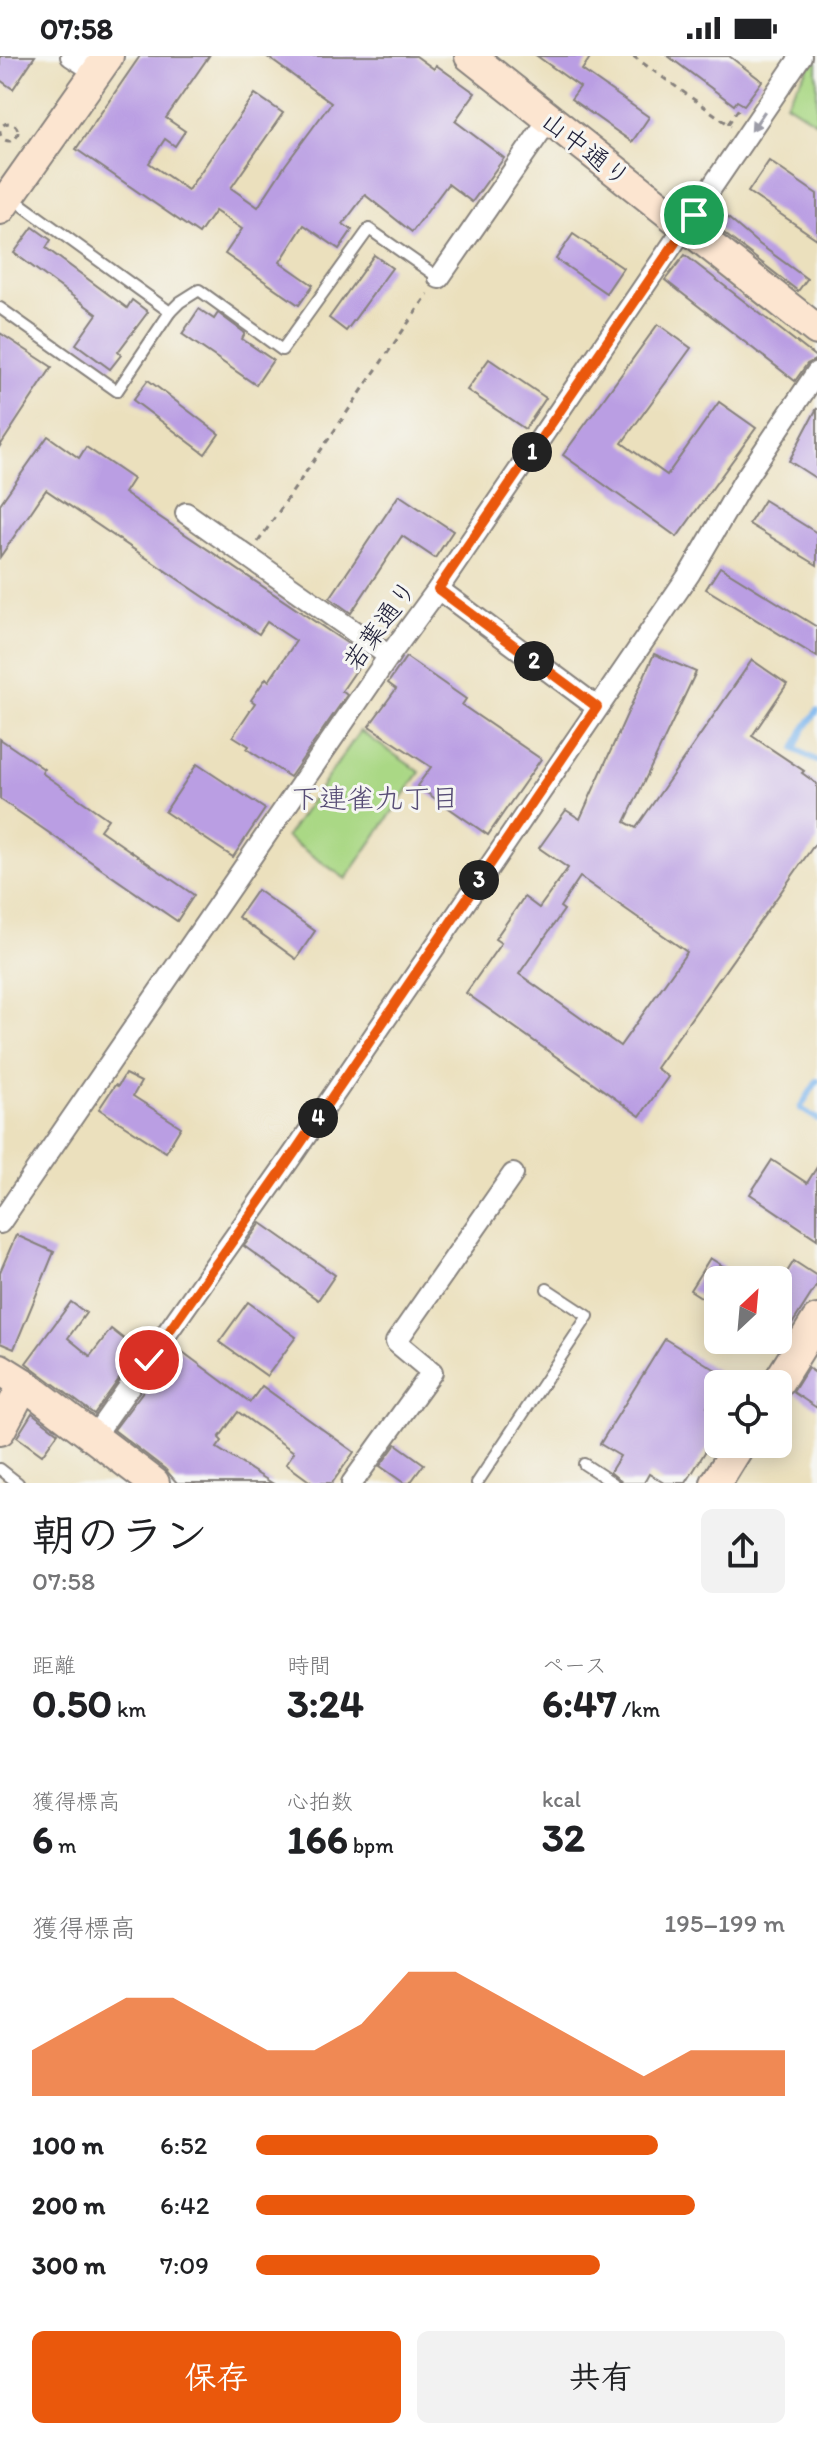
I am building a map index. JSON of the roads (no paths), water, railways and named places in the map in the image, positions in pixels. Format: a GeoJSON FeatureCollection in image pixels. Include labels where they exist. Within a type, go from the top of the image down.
{"type":"FeatureCollection","features":[{"type":"Feature","properties":{"kind":"street"},"geometry":{"type":"LineString","coordinates":[[5,202],[102,64],[71,56]]}},
{"type":"Feature","properties":{"kind":"street","name":"若葉通り"},"geometry":{"type":"LineString","coordinates":[[0,1223],[801,56]]}},
{"type":"Feature","properties":{"kind":"street","name":"山中通り"},"geometry":{"type":"LineString","coordinates":[[481,60],[549,119],[817,330]]}},
{"type":"Feature","properties":{"kind":"street"},"geometry":{"type":"LineString","coordinates":[[439,278],[549,119]]}},
{"type":"Feature","properties":{"kind":"street"},"geometry":{"type":"LineString","coordinates":[[93,1438],[286,1165],[690,573],[743,482],[817,372]]}},
{"type":"Feature","properties":{"kind":"street"},"geometry":{"type":"LineString","coordinates":[[186,513],[389,656]]}},
{"type":"Feature","properties":{"kind":"street"},"geometry":{"type":"LineString","coordinates":[[438,589],[597,707]]}},
{"type":"Feature","properties":{"kind":"street"},"geometry":{"type":"LineString","coordinates":[[352,1483],[432,1372],[396,1342],[513,1174]]}},
{"type":"Feature","properties":{"kind":"street"},"geometry":{"type":"LineString","coordinates":[[786,1370],[817,1322]]}},
{"type":"Feature","properties":{"kind":"street"},"geometry":{"type":"LineString","coordinates":[[0,1430],[12,1376],[154,1483]]}},
{"type":"Feature","properties":{"kind":"street"},"geometry":{"type":"LineString","coordinates":[[716,1483],[731,1458]]}},
{"type":"Feature","properties":{"kind":"lane"},"geometry":{"type":"LineString","coordinates":[[5,202],[170,312]]}},
{"type":"Feature","properties":{"kind":"lane"},"geometry":{"type":"LineString","coordinates":[[0,308],[117,391],[170,312],[199,290],[282,350],[369,229],[439,278]]}},
{"type":"Feature","properties":{"kind":"lane"},"geometry":{"type":"LineString","coordinates":[[477,1483],[588,1316],[547,1289]]}},
{"type":"Feature","properties":{"kind":"lane"},"geometry":{"type":"LineString","coordinates":[[584,1464],[613,1483]]}},
{"type":"Feature","properties":{"kind":"lane"},"geometry":{"type":"LineString","coordinates":[[0,1469],[18,1483]]}},
{"type":"Feature","properties":{"kind":"waterway"},"geometry":{"type":"LineString","coordinates":[[817,711],[795,749],[817,761]]}},
{"type":"Feature","properties":{"kind":"waterway"},"geometry":{"type":"LineString","coordinates":[[817,1081],[800,1108],[817,1119]]}},
{"type":"Feature","properties":{"kind":"district","name":"下連雀九丁目"},"geometry":{"type":"Point","coordinates":[375,798]}}]}
